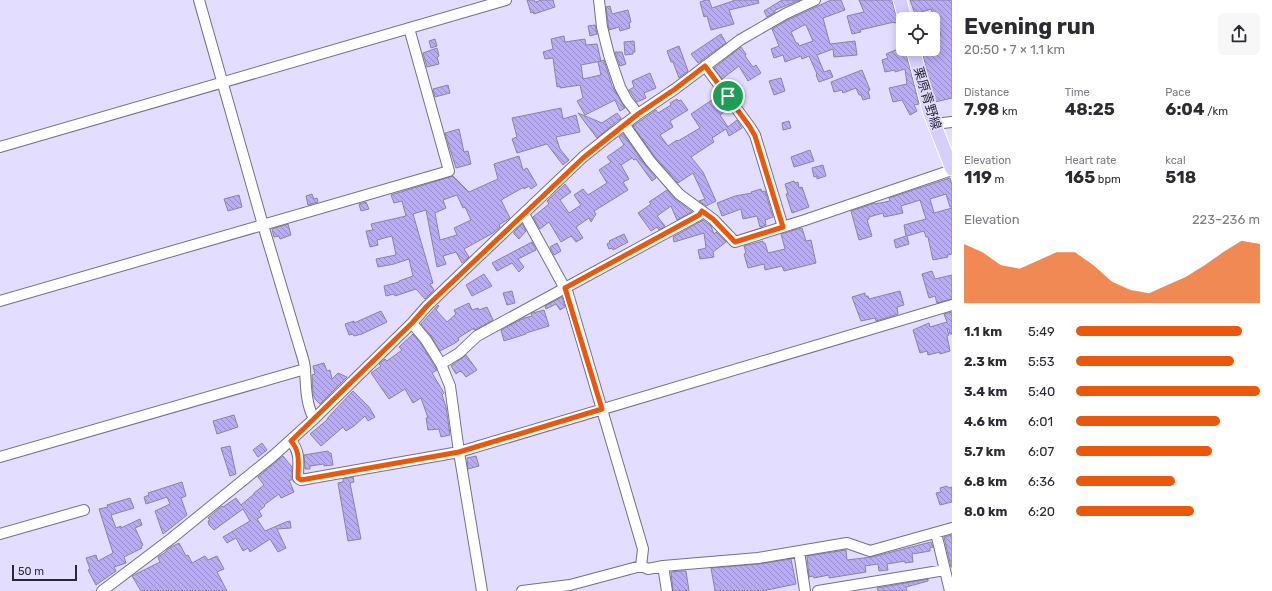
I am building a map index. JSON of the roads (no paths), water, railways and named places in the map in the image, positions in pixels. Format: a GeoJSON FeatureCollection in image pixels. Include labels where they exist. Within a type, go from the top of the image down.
{"type":"FeatureCollection","features":[{"type":"Feature","properties":{"kind":"main road"},"geometry":{"type":"LineString","coordinates":[[900,0],[903,12]]}},
{"type":"Feature","properties":{"kind":"main road","name":"栗原青野線"},"geometry":{"type":"LineString","coordinates":[[915,56],[934,124],[952,170]]}},
{"type":"Feature","properties":{"kind":"street"},"geometry":{"type":"LineString","coordinates":[[199,0],[305,369],[305,383],[309,410],[314,419]]}},
{"type":"Feature","properties":{"kind":"street"},"geometry":{"type":"LineString","coordinates":[[0,147],[506,0]]}},
{"type":"Feature","properties":{"kind":"street"},"geometry":{"type":"LineString","coordinates":[[599,0],[602,27],[609,55],[620,87],[627,100],[638,114]]}},
{"type":"Feature","properties":{"kind":"street"},"geometry":{"type":"LineString","coordinates":[[102,591],[291,441],[412,323],[427,306],[583,158],[624,124],[675,89],[740,40],[785,14],[816,0]]}},
{"type":"Feature","properties":{"kind":"street"},"geometry":{"type":"LineString","coordinates":[[0,301],[449,171],[409,28]]}},
{"type":"Feature","properties":{"kind":"street"},"geometry":{"type":"LineString","coordinates":[[705,66],[755,136],[783,227]]}},
{"type":"Feature","properties":{"kind":"street"},"geometry":{"type":"LineString","coordinates":[[934,124],[952,122]]}},
{"type":"Feature","properties":{"kind":"street"},"geometry":{"type":"LineString","coordinates":[[624,124],[650,161],[679,194],[713,219],[735,242],[952,170]]}},
{"type":"Feature","properties":{"kind":"street"},"geometry":{"type":"LineString","coordinates":[[441,364],[459,353],[477,336],[699,215],[702,211]]}},
{"type":"Feature","properties":{"kind":"street"},"geometry":{"type":"LineString","coordinates":[[524,214],[565,288],[643,549],[641,566]]}},
{"type":"Feature","properties":{"kind":"street"},"geometry":{"type":"LineString","coordinates":[[291,441],[298,450],[298,478],[301,480],[459,452],[952,305]]}},
{"type":"Feature","properties":{"kind":"street"},"geometry":{"type":"LineString","coordinates":[[412,323],[426,340],[441,364],[450,386],[459,452],[482,591]]}},
{"type":"Feature","properties":{"kind":"street"},"geometry":{"type":"LineString","coordinates":[[0,457],[305,369]]}},
{"type":"Feature","properties":{"kind":"street"},"geometry":{"type":"LineString","coordinates":[[0,534],[84,510]]}},
{"type":"Feature","properties":{"kind":"street"},"geometry":{"type":"LineString","coordinates":[[522,591],[570,585],[641,566],[648,569],[664,566],[758,558],[847,543],[870,551],[952,528]]}},
{"type":"Feature","properties":{"kind":"street"},"geometry":{"type":"LineString","coordinates":[[936,533],[950,591]]}},
{"type":"Feature","properties":{"kind":"street"},"geometry":{"type":"LineString","coordinates":[[798,551],[805,591]]}},
{"type":"Feature","properties":{"kind":"street"},"geometry":{"type":"LineString","coordinates":[[664,566],[667,591]]}},
{"type":"Feature","properties":{"kind":"street"},"geometry":{"type":"LineString","coordinates":[[818,591],[946,570]]}}]}
